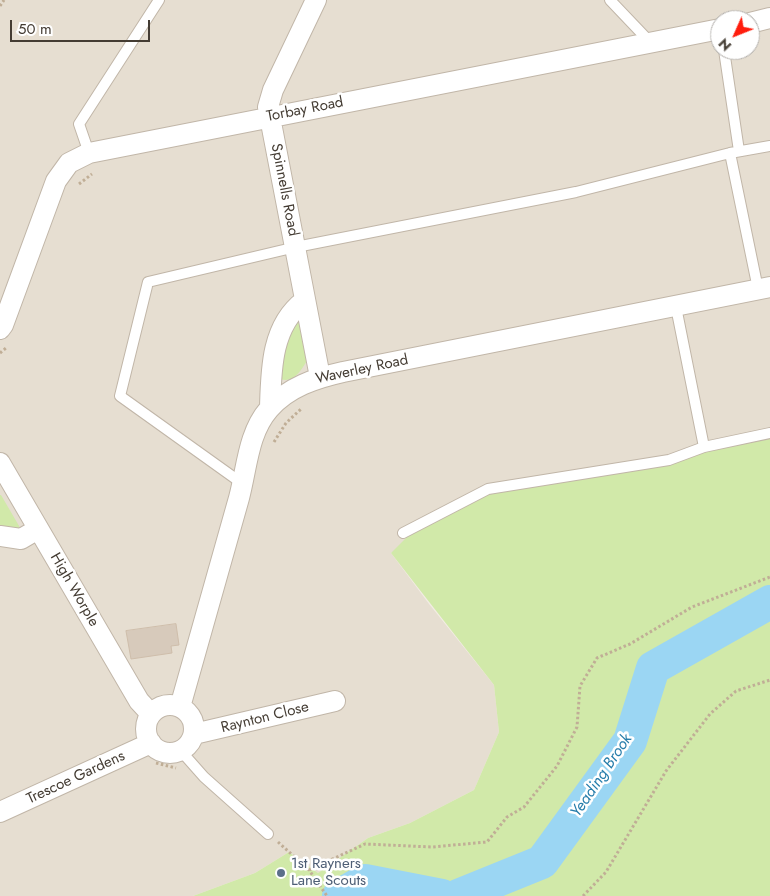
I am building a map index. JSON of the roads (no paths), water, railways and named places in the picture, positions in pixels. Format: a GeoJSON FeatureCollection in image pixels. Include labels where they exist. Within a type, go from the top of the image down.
{"type":"FeatureCollection","features":[{"type":"Feature","properties":{"kind":"street","name":"Spinnells Road"},"geometry":{"type":"LineString","coordinates":[[316,0],[273,90],[268,107],[320,377]]}},
{"type":"Feature","properties":{"kind":"street","name":"Torbay Road"},"geometry":{"type":"LineString","coordinates":[[7,335],[3,325],[56,181],[69,163],[89,153],[269,116],[710,32]]}},
{"type":"Feature","properties":{"kind":"street","name":"Waverley Road"},"geometry":{"type":"LineString","coordinates":[[180,707],[243,484],[254,431],[270,408],[294,388],[320,377],[764,288]]}},
{"type":"Feature","properties":{"kind":"street"},"geometry":{"type":"LineString","coordinates":[[270,408],[272,364],[282,329],[292,310],[304,301]]}},
{"type":"Feature","properties":{"kind":"street","name":"High Worple"},"geometry":{"type":"LineString","coordinates":[[0,463],[5,485],[38,529],[139,701],[151,714]]}},
{"type":"Feature","properties":{"kind":"street"},"geometry":{"type":"LineString","coordinates":[[0,536],[21,540],[38,529]]}},
{"type":"Feature","properties":{"kind":"street","name":"Raynton Close"},"geometry":{"type":"LineString","coordinates":[[194,734],[335,701]]}},
{"type":"Feature","properties":{"kind":"street"},"geometry":{"type":"LineString","coordinates":[[165,706],[180,707],[192,718],[194,734],[182,761],[167,753],[153,753],[146,728],[151,714],[165,706]]}},
{"type":"Feature","properties":{"kind":"street","name":"Trescoe Gardens"},"geometry":{"type":"LineString","coordinates":[[0,812],[153,753]]}},
{"type":"Feature","properties":{"kind":"lane"},"geometry":{"type":"LineString","coordinates":[[89,153],[79,124],[159,0]]}},
{"type":"Feature","properties":{"kind":"lane"},"geometry":{"type":"LineString","coordinates":[[610,0],[649,42]]}},
{"type":"Feature","properties":{"kind":"lane"},"geometry":{"type":"LineString","coordinates":[[725,60],[734,152],[764,288]]}},
{"type":"Feature","properties":{"kind":"lane"},"geometry":{"type":"LineString","coordinates":[[243,484],[120,396],[148,282],[296,247],[576,192],[734,152],[770,146]]}},
{"type":"Feature","properties":{"kind":"lane"},"geometry":{"type":"LineString","coordinates":[[676,306],[704,447]]}},
{"type":"Feature","properties":{"kind":"lane"},"geometry":{"type":"LineString","coordinates":[[403,533],[488,489],[669,460],[704,447],[770,433]]}},
{"type":"Feature","properties":{"kind":"lane"},"geometry":{"type":"LineString","coordinates":[[182,761],[204,777],[268,834]]}},
{"type":"Feature","properties":{"kind":"waterway","name":"Yeading Brook"},"geometry":{"type":"LineString","coordinates":[[458,896],[542,862],[630,741],[653,668],[770,602]]}},
{"type":"Feature","properties":{"kind":"waterway","name":"Yeading Brook"},"geometry":{"type":"LineString","coordinates":[[339,896],[365,881],[442,896]]}},
{"type":"Feature","properties":{"kind":"place","name":"1st Rayners Lane Scouts"},"geometry":{"type":"Point","coordinates":[281,873]}}]}
